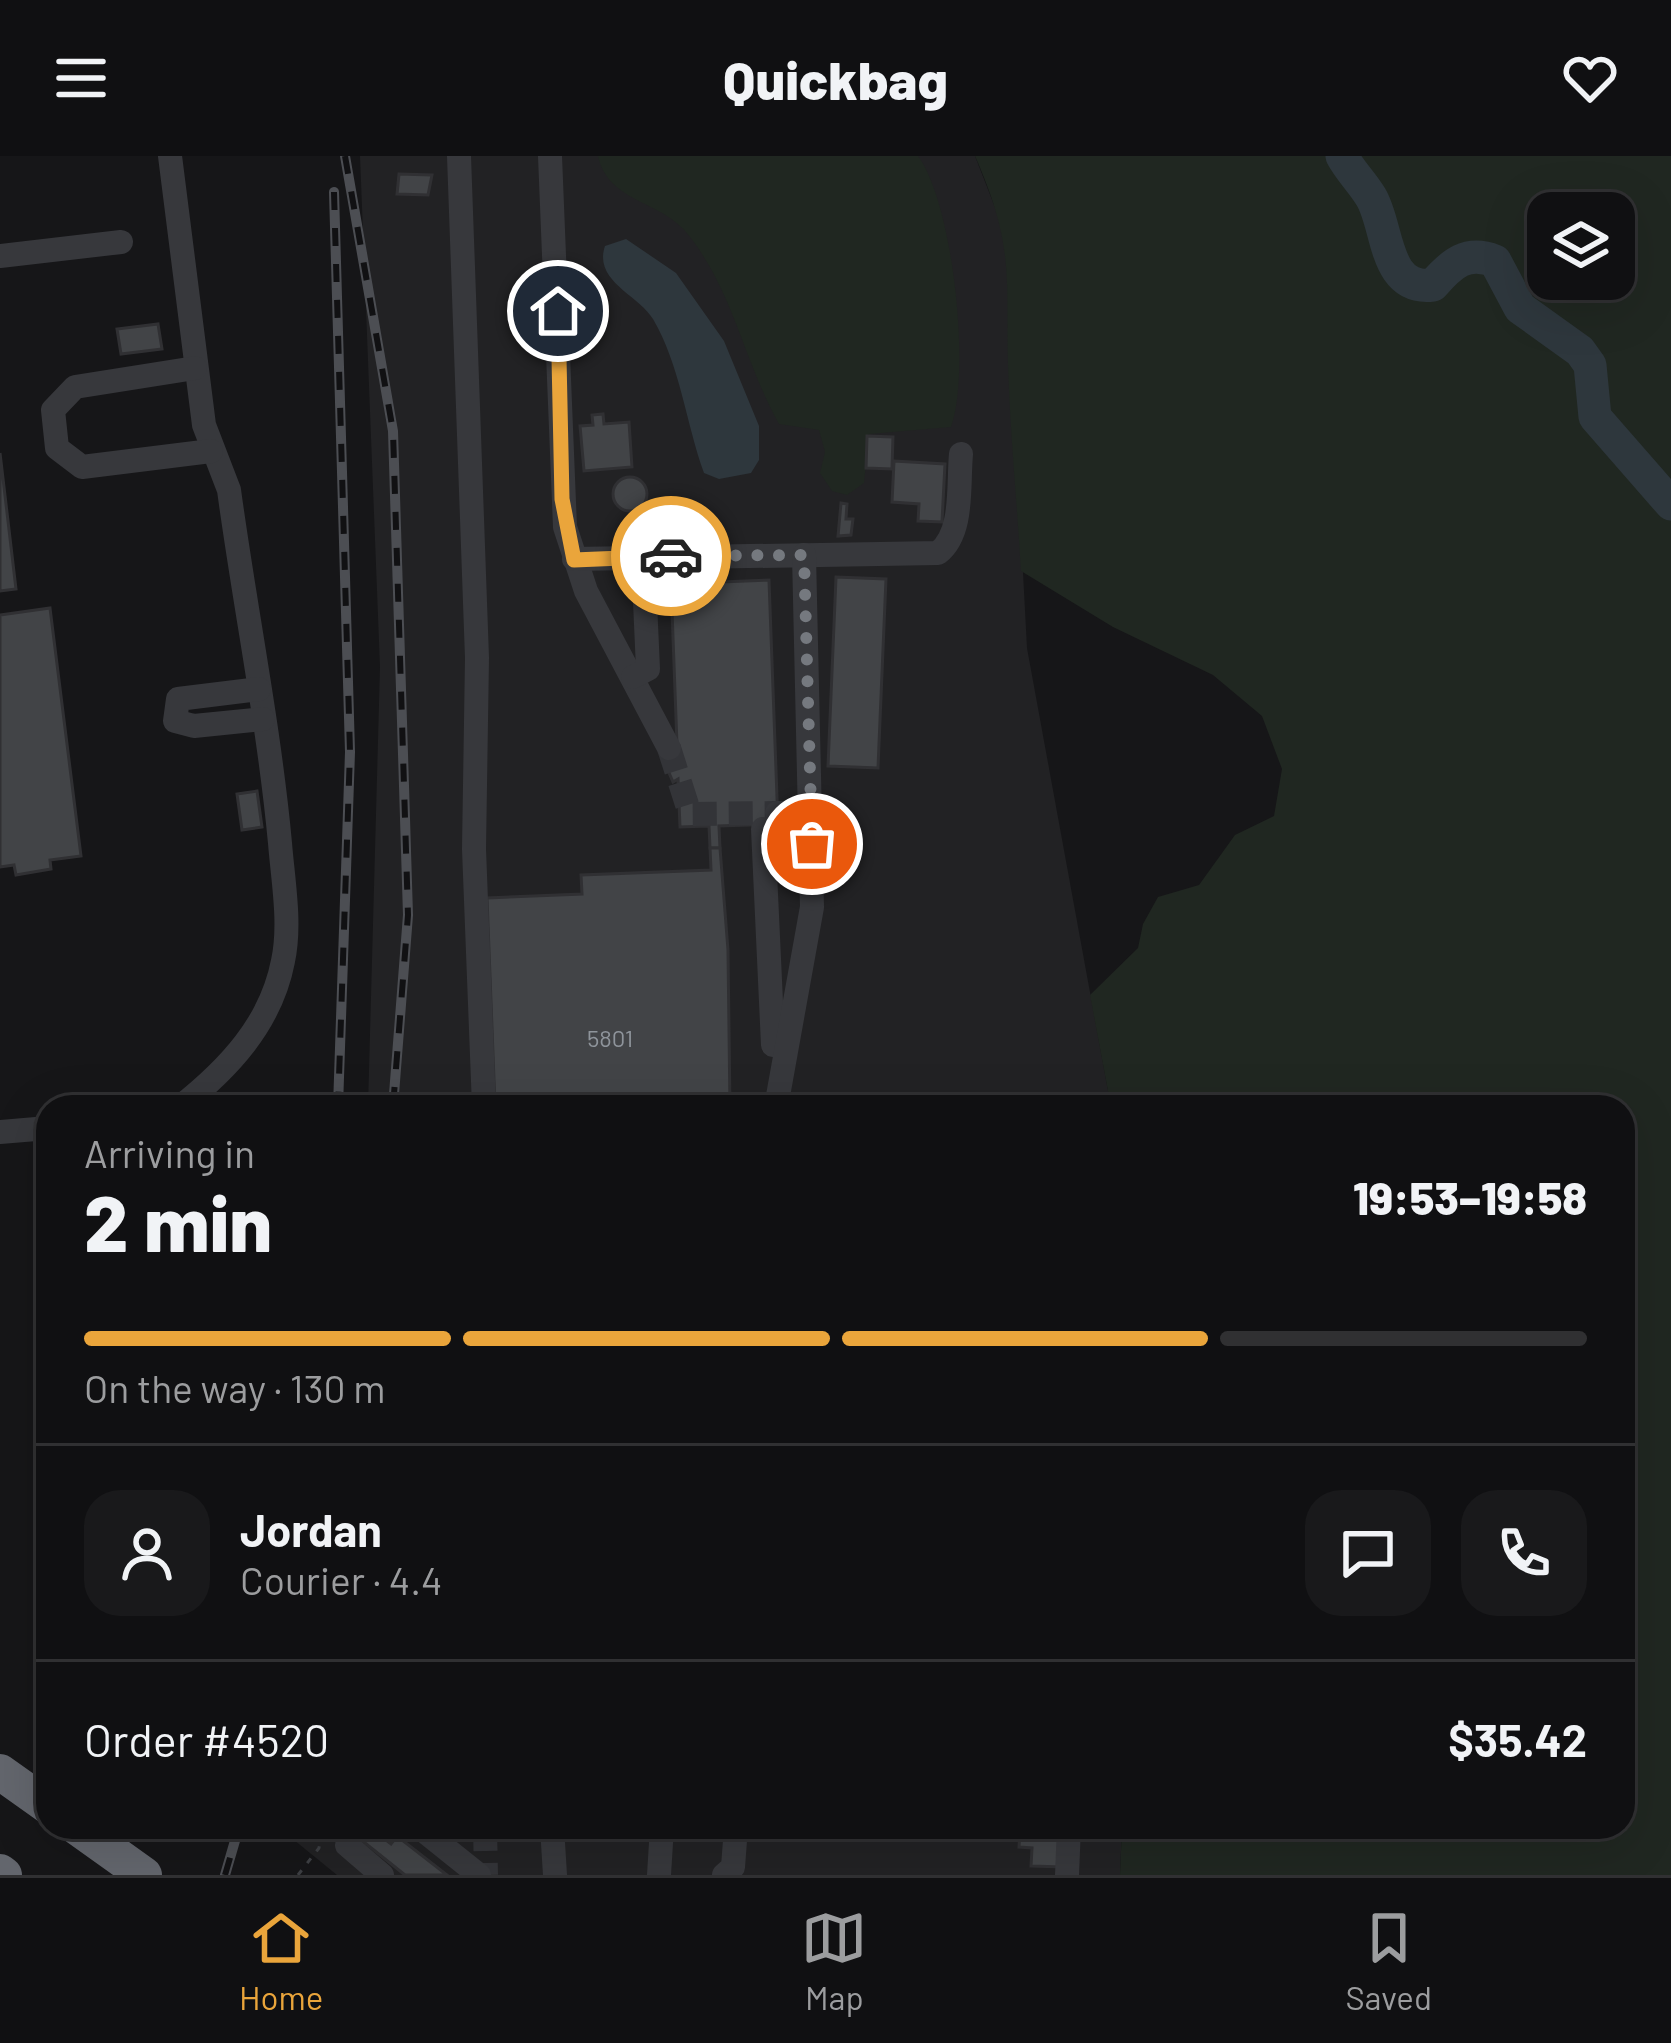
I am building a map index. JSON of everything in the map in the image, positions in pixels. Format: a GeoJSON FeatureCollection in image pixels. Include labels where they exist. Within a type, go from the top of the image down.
{"type":"FeatureCollection","features":[{"type":"Feature","properties":{"kind":"highway"},"geometry":{"type":"LineString","coordinates":[[0,1772],[36,1798]]}},
{"type":"Feature","properties":{"kind":"highway"},"geometry":{"type":"LineString","coordinates":[[94,1839],[144,1875]]}},
{"type":"Feature","properties":{"kind":"lane"},"geometry":{"type":"LineString","coordinates":[[170,156],[195,368],[211,451],[229,490],[284,886],[284,960],[261,1021],[242,1049],[193,1095]]}},
{"type":"Feature","properties":{"kind":"lane"},"geometry":{"type":"LineString","coordinates":[[459,156],[477,658],[475,849],[484,1095]]}},
{"type":"Feature","properties":{"kind":"lane"},"geometry":{"type":"LineString","coordinates":[[550,156],[562,499],[574,560],[669,748]]}},
{"type":"Feature","properties":{"kind":"lane"},"geometry":{"type":"LineString","coordinates":[[0,256],[121,242]]}},
{"type":"Feature","properties":{"kind":"lane"},"geometry":{"type":"LineString","coordinates":[[195,368],[75,387],[53,410],[57,448],[82,467],[211,451]]}},
{"type":"Feature","properties":{"kind":"lane"},"geometry":{"type":"LineString","coordinates":[[574,560],[938,553],[948,545],[955,524],[961,454]]}},
{"type":"Feature","properties":{"kind":"lane"},"geometry":{"type":"LineString","coordinates":[[778,1095],[812,907],[804,555]]}},
{"type":"Feature","properties":{"kind":"lane"},"geometry":{"type":"LineString","coordinates":[[633,677],[648,669],[643,557]]}},
{"type":"Feature","properties":{"kind":"lane"},"geometry":{"type":"LineString","coordinates":[[259,689],[178,699],[175,721],[194,726],[263,719]]}},
{"type":"Feature","properties":{"kind":"lane"},"geometry":{"type":"LineString","coordinates":[[786,1047],[773,1045],[770,821],[810,814]]}},
{"type":"Feature","properties":{"kind":"lane"},"geometry":{"type":"LineString","coordinates":[[0,1132],[36,1129]]}},
{"type":"Feature","properties":{"kind":"lane"},"geometry":{"type":"LineString","coordinates":[[434,1839],[479,1875]]}},
{"type":"Feature","properties":{"kind":"lane"},"geometry":{"type":"LineString","coordinates":[[553,1839],[555,1875]]}},
{"type":"Feature","properties":{"kind":"lane"},"geometry":{"type":"LineString","coordinates":[[659,1875],[661,1839]]}},
{"type":"Feature","properties":{"kind":"lane"},"geometry":{"type":"LineString","coordinates":[[724,1875],[734,1867],[735,1839]]}},
{"type":"Feature","properties":{"kind":"lane"},"geometry":{"type":"LineString","coordinates":[[1066,1875],[1068,1839]]}},
{"type":"Feature","properties":{"kind":"lane"},"geometry":{"type":"LineString","coordinates":[[346,1845],[382,1875]]}},
{"type":"Feature","properties":{"kind":"path"},"geometry":{"type":"LineString","coordinates":[[298,1875],[319,1848],[320,1839]]}},
{"type":"Feature","properties":{"kind":"shaded area"},"geometry":{"type":"Polygon","coordinates":[[[360,156],[975,156],[1005,233],[1027,648],[1109,1095],[368,1095],[380,667],[360,156]]]}},
{"type":"Feature","properties":{"kind":"shaded area"},"geometry":{"type":"Polygon","coordinates":[[[598,156],[918,156],[941,210],[955,288],[959,368],[951,427],[869,434],[864,483],[847,495],[832,491],[820,473],[825,452],[819,430],[779,424],[702,254],[675,221],[612,183],[598,156]]]}},
{"type":"Feature","properties":{"kind":"shaded area"},"geometry":{"type":"Polygon","coordinates":[[[975,156],[1671,156],[1671,1875],[1120,1875],[1122,1839],[1635,1839],[1635,1095],[1109,1095],[1090,995],[1138,948],[1143,924],[1158,897],[1199,885],[1235,835],[1274,816],[1282,769],[1262,716],[1213,675],[1113,627],[1021,571],[1002,237],[975,156]]]}},
{"type":"Feature","properties":{"kind":"shaded area"},"geometry":{"type":"Polygon","coordinates":[[[626,239],[676,273],[724,341],[759,426],[759,460],[751,473],[719,479],[704,473],[662,337],[646,310],[605,269],[605,246],[626,239]]]}},
{"type":"Feature","properties":{"kind":"shaded area"},"geometry":{"type":"Polygon","coordinates":[[[293,1839],[1122,1839],[1120,1875],[337,1875],[293,1839]]]}},
{"type":"Feature","properties":{"kind":"building"},"geometry":{"type":"Polygon","coordinates":[[[399,174],[432,175],[428,195],[397,194],[399,174]]]}},
{"type":"Feature","properties":{"kind":"building"},"geometry":{"type":"Polygon","coordinates":[[[158,324],[162,349],[121,354],[117,329],[158,324]]]}},
{"type":"Feature","properties":{"kind":"building"},"geometry":{"type":"Polygon","coordinates":[[[603,414],[604,424],[629,422],[632,467],[584,471],[580,426],[593,425],[592,415],[603,414]]]}},
{"type":"Feature","properties":{"kind":"building"},"geometry":{"type":"Polygon","coordinates":[[[867,436],[893,437],[892,469],[866,468],[867,436]]]}},
{"type":"Feature","properties":{"kind":"building"},"geometry":{"type":"Polygon","coordinates":[[[0,453],[16,589],[0,591],[0,453]]]}},
{"type":"Feature","properties":{"kind":"building"},"geometry":{"type":"Polygon","coordinates":[[[894,461],[945,464],[942,522],[918,521],[919,504],[892,502],[894,461]]]}},
{"type":"Feature","properties":{"kind":"building"},"geometry":{"type":"Polygon","coordinates":[[[630,477],[642,482],[647,494],[642,506],[630,511],[618,506],[613,494],[618,482],[630,477]]]}},
{"type":"Feature","properties":{"kind":"building"},"geometry":{"type":"Polygon","coordinates":[[[841,503],[847,504],[846,519],[853,519],[851,535],[838,536],[841,503]]]}},
{"type":"Feature","properties":{"kind":"building"},"geometry":{"type":"Polygon","coordinates":[[[836,577],[886,579],[878,768],[828,766],[836,577]]]}},
{"type":"Feature","properties":{"kind":"building"},"geometry":{"type":"Polygon","coordinates":[[[769,580],[778,824],[719,826],[720,848],[710,848],[709,826],[680,827],[678,779],[673,782],[660,752],[677,745],[671,584],[769,580]]]}},
{"type":"Feature","properties":{"kind":"building"},"geometry":{"type":"Polygon","coordinates":[[[50,608],[81,856],[50,860],[51,869],[16,875],[14,865],[0,867],[0,615],[50,608]]]}},
{"type":"Feature","properties":{"kind":"building"},"geometry":{"type":"Polygon","coordinates":[[[257,791],[262,827],[242,830],[237,794],[257,791]]]}},
{"type":"Feature","properties":{"kind":"building"},"geometry":{"type":"Polygon","coordinates":[[[710,848],[720,848],[728,950],[730,1095],[495,1095],[487,898],[582,894],[581,875],[711,870],[710,848]]]}},
{"type":"Feature","properties":{"kind":"building"},"geometry":{"type":"Polygon","coordinates":[[[360,1839],[385,1839],[391,1844],[401,1839],[447,1875],[405,1875],[360,1839]]]}},
{"type":"Feature","properties":{"kind":"building"},"geometry":{"type":"Polygon","coordinates":[[[1019,1839],[1064,1839],[1063,1867],[1031,1866],[1032,1848],[1019,1847],[1019,1839]]]}},
{"type":"Feature","properties":{"kind":"waterway"},"geometry":{"type":"LineString","coordinates":[[1342,156],[1371,197],[1390,254],[1405,278],[1433,285],[1468,258],[1495,261],[1520,308],[1580,351],[1590,365],[1595,417],[1671,504]]}},
{"type":"Feature","properties":{"kind":"tunnel"},"geometry":{"type":"LineString","coordinates":[[669,748],[690,814],[777,813]]}},
{"type":"Feature","properties":{"kind":"tunnel"},"geometry":{"type":"LineString","coordinates":[[485,1839],[486,1875]]}},
{"type":"Feature","properties":{"kind":"railway"},"geometry":{"type":"LineString","coordinates":[[345,156],[393,431],[408,915],[394,1095]]}},
{"type":"Feature","properties":{"kind":"railway"},"geometry":{"type":"LineString","coordinates":[[334,192],[350,752],[338,1095]]}},
{"type":"Feature","properties":{"kind":"railway"},"geometry":{"type":"LineString","coordinates":[[225,1875],[236,1839]]}},
{"type":"Feature","properties":{"kind":"way so far"},"geometry":{"type":"LineString","coordinates":[[671,556],[804,555],[812,844]]}},
{"type":"Feature","properties":{"kind":"route"},"geometry":{"type":"LineString","coordinates":[[558,311],[562,499],[574,560],[671,556]]}}]}
